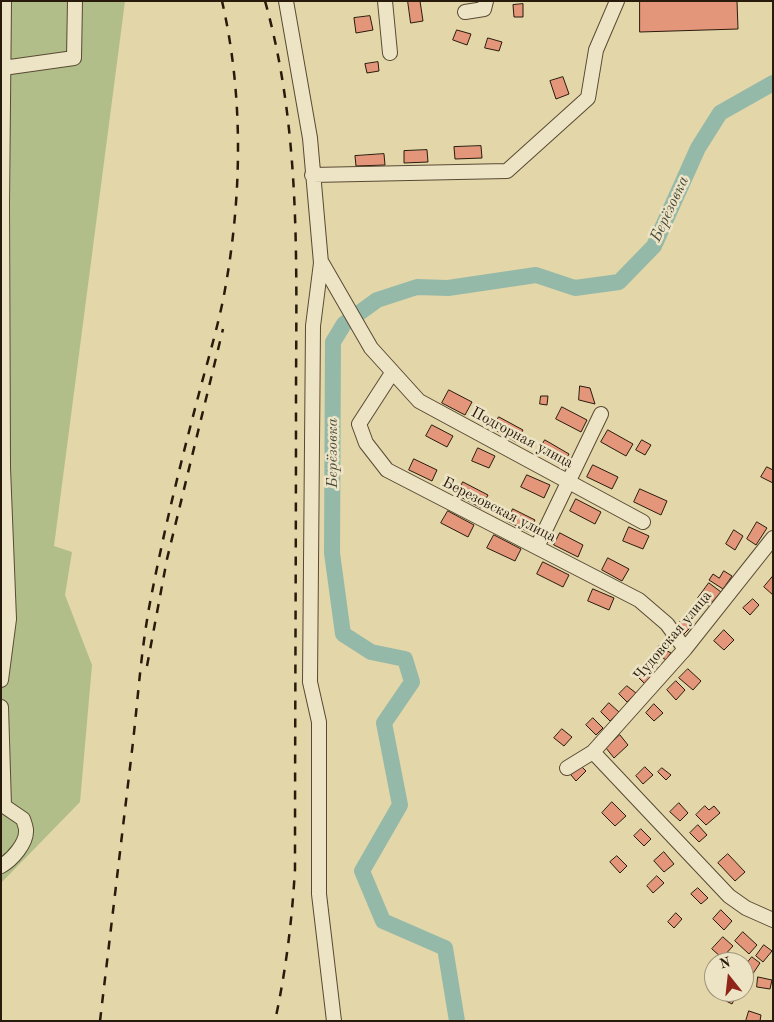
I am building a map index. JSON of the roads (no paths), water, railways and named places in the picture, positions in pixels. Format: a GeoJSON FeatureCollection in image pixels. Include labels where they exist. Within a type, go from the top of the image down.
{"type":"FeatureCollection","features":[{"type":"Feature","properties":{"kind":"street"},"geometry":{"type":"LineString","coordinates":[[1,680],[9,619],[3,468],[2,204],[4,1]]}},
{"type":"Feature","properties":{"kind":"street"},"geometry":{"type":"LineString","coordinates":[[3,68],[74,58],[74,1]]}},
{"type":"Feature","properties":{"kind":"street"},"geometry":{"type":"LineString","coordinates":[[286,1],[310,138],[322,263],[313,326],[310,682],[319,722],[319,894],[334,1021]]}},
{"type":"Feature","properties":{"kind":"street"},"geometry":{"type":"LineString","coordinates":[[385,1],[390,53]]}},
{"type":"Feature","properties":{"kind":"street"},"geometry":{"type":"LineString","coordinates":[[465,12],[484,9],[486,1]]}},
{"type":"Feature","properties":{"kind":"street"},"geometry":{"type":"LineString","coordinates":[[312,174],[507,171],[588,98],[596,50],[617,1]]}},
{"type":"Feature","properties":{"kind":"street","name":"Подгорная улица"},"geometry":{"type":"LineString","coordinates":[[322,263],[372,348],[419,402],[643,522]]}},
{"type":"Feature","properties":{"kind":"street","name":"Березовская улица"},"geometry":{"type":"LineString","coordinates":[[392,373],[359,424],[366,443],[387,470],[639,600],[667,624],[684,649]]}},
{"type":"Feature","properties":{"kind":"street"},"geometry":{"type":"LineString","coordinates":[[537,547],[567,480],[601,414]]}},
{"type":"Feature","properties":{"kind":"street","name":"Чудовская улица"},"geometry":{"type":"LineString","coordinates":[[566,768],[593,752],[684,649],[773,538]]}},
{"type":"Feature","properties":{"kind":"street"},"geometry":{"type":"LineString","coordinates":[[1,707],[4,806],[23,819],[26,831],[22,844],[9,862],[1,866]]}},
{"type":"Feature","properties":{"kind":"street"},"geometry":{"type":"LineString","coordinates":[[593,752],[729,896],[746,908],[773,920]]}},
{"type":"Feature","properties":{"kind":"waterway","name":"Берёзовка"},"geometry":{"type":"LineString","coordinates":[[457,1021],[445,948],[383,921],[362,871],[400,805],[384,723],[412,682],[405,659],[371,652],[343,634],[332,553],[333,342],[344,324],[377,300],[417,287],[448,288],[536,275],[575,288],[619,282],[654,246],[698,148],[720,113],[773,83]]}},
{"type":"Feature","properties":{"kind":"railway"},"geometry":{"type":"LineString","coordinates":[[100,1021],[149,608],[177,478],[215,335],[230,259],[237,185],[237,111],[229,37],[222,1]]}},
{"type":"Feature","properties":{"kind":"railway"},"geometry":{"type":"LineString","coordinates":[[265,1],[277,50],[285,100],[291,151],[296,252],[295,869],[288,945],[275,1021]]}},
{"type":"Feature","properties":{"kind":"railway"},"geometry":{"type":"LineString","coordinates":[[147,666],[167,559],[223,329]]}}]}
